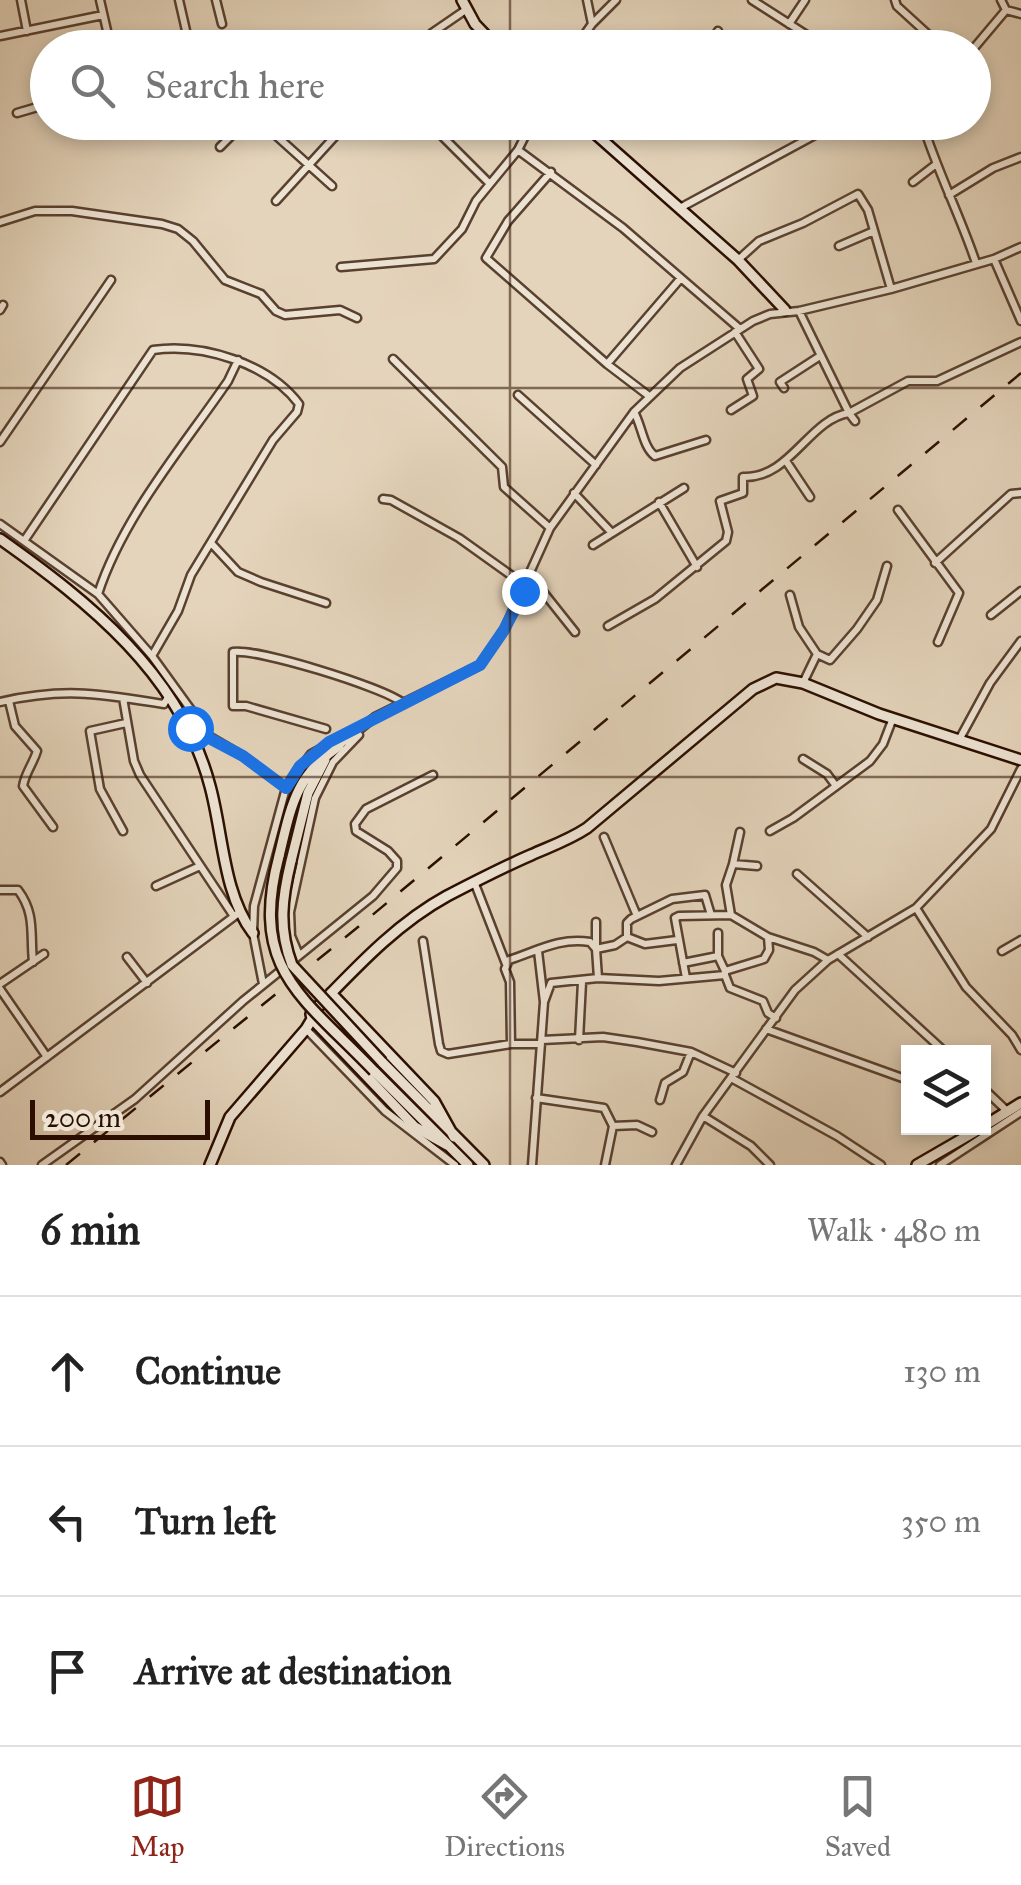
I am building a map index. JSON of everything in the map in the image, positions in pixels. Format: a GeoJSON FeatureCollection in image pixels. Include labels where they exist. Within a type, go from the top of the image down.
{"type":"FeatureCollection","features":[{"type":"Feature","properties":{"kind":"main road"},"geometry":{"type":"LineString","coordinates":[[465,4],[481,30]]}},
{"type":"Feature","properties":{"kind":"main road"},"geometry":{"type":"LineString","coordinates":[[602,140],[738,260],[785,310]]}},
{"type":"Feature","properties":{"kind":"main road"},"geometry":{"type":"LineString","coordinates":[[0,539],[99,614],[195,729],[237,913],[253,933]]}},
{"type":"Feature","properties":{"kind":"main road"},"geometry":{"type":"LineString","coordinates":[[210,1165],[230,1117],[306,1029],[311,1014],[411,920],[448,896],[587,828],[753,689],[776,678],[803,684],[1021,760]]}},
{"type":"Feature","properties":{"kind":"main road"},"geometry":{"type":"LineString","coordinates":[[338,746],[317,761],[294,797],[268,907],[278,963],[305,1000],[374,1071],[450,1141],[484,1165]]}},
{"type":"Feature","properties":{"kind":"main road"},"geometry":{"type":"LineString","coordinates":[[338,746],[314,776],[281,912],[284,940],[292,965],[382,1062],[468,1165]]}},
{"type":"Feature","properties":{"kind":"main road"},"geometry":{"type":"LineString","coordinates":[[332,993],[434,1101],[450,1141]]}},
{"type":"Feature","properties":{"kind":"main road"},"geometry":{"type":"LineString","coordinates":[[312,1019],[416,1127],[450,1141]]}},
{"type":"Feature","properties":{"kind":"main road"},"geometry":{"type":"LineString","coordinates":[[991,1122],[1021,1103]]}},
{"type":"Feature","properties":{"kind":"main road"},"geometry":{"type":"LineString","coordinates":[[918,1165],[969,1135]]}},
{"type":"Feature","properties":{"kind":"street"},"geometry":{"type":"LineString","coordinates":[[21,0],[27,31]]}},
{"type":"Feature","properties":{"kind":"street"},"geometry":{"type":"LineString","coordinates":[[100,0],[107,30]]}},
{"type":"Feature","properties":{"kind":"street"},"geometry":{"type":"LineString","coordinates":[[179,0],[186,30]]}},
{"type":"Feature","properties":{"kind":"street"},"geometry":{"type":"LineString","coordinates":[[216,0],[222,24]]}},
{"type":"Feature","properties":{"kind":"street"},"geometry":{"type":"LineString","coordinates":[[587,0],[592,24]]}},
{"type":"Feature","properties":{"kind":"street"},"geometry":{"type":"LineString","coordinates":[[588,30],[616,0]]}},
{"type":"Feature","properties":{"kind":"street"},"geometry":{"type":"LineString","coordinates":[[752,0],[798,30]]}},
{"type":"Feature","properties":{"kind":"street"},"geometry":{"type":"LineString","coordinates":[[789,24],[805,0]]}},
{"type":"Feature","properties":{"kind":"street"},"geometry":{"type":"LineString","coordinates":[[895,0],[924,30]]}},
{"type":"Feature","properties":{"kind":"street"},"geometry":{"type":"LineString","coordinates":[[1000,0],[1006,10],[1021,14]]}},
{"type":"Feature","properties":{"kind":"street"},"geometry":{"type":"LineString","coordinates":[[435,30],[465,4]]}},
{"type":"Feature","properties":{"kind":"street"},"geometry":{"type":"LineString","coordinates":[[989,30],[1006,10]]}},
{"type":"Feature","properties":{"kind":"street"},"geometry":{"type":"LineString","coordinates":[[32,30],[103,15]]}},
{"type":"Feature","properties":{"kind":"street"},"geometry":{"type":"LineString","coordinates":[[0,36],[30,30]]}},
{"type":"Feature","properties":{"kind":"street"},"geometry":{"type":"LineString","coordinates":[[16,113],[30,109]]}},
{"type":"Feature","properties":{"kind":"street"},"geometry":{"type":"LineString","coordinates":[[220,147],[227,140]]}},
{"type":"Feature","properties":{"kind":"street"},"geometry":{"type":"LineString","coordinates":[[281,140],[332,186]]}},
{"type":"Feature","properties":{"kind":"street"},"geometry":{"type":"LineString","coordinates":[[276,201],[333,140]]}},
{"type":"Feature","properties":{"kind":"street"},"geometry":{"type":"LineString","coordinates":[[446,140],[488,182]]}},
{"type":"Feature","properties":{"kind":"street"},"geometry":{"type":"LineString","coordinates":[[341,267],[434,260],[462,230],[488,182],[523,140]]}},
{"type":"Feature","properties":{"kind":"street"},"geometry":{"type":"LineString","coordinates":[[678,209],[806,140]]}},
{"type":"Feature","properties":{"kind":"street"},"geometry":{"type":"LineString","coordinates":[[927,140],[976,263]]}},
{"type":"Feature","properties":{"kind":"street"},"geometry":{"type":"LineString","coordinates":[[518,150],[551,172],[681,278],[737,331],[758,369],[747,379],[753,396],[731,410]]}},
{"type":"Feature","properties":{"kind":"street"},"geometry":{"type":"LineString","coordinates":[[949,195],[1021,156]]}},
{"type":"Feature","properties":{"kind":"street"},"geometry":{"type":"LineString","coordinates":[[913,182],[935,165]]}},
{"type":"Feature","properties":{"kind":"street"},"geometry":{"type":"LineString","coordinates":[[551,172],[508,221],[486,258],[606,364],[649,396]]}},
{"type":"Feature","properties":{"kind":"street"},"geometry":{"type":"LineString","coordinates":[[738,260],[759,241],[858,194],[868,210],[891,289]]}},
{"type":"Feature","properties":{"kind":"street"},"geometry":{"type":"LineString","coordinates":[[0,222],[35,212],[72,211],[162,224],[178,229],[193,241],[225,280],[261,294],[276,311],[285,315],[340,310],[357,318]]}},
{"type":"Feature","properties":{"kind":"street"},"geometry":{"type":"LineString","coordinates":[[839,246],[874,231]]}},
{"type":"Feature","properties":{"kind":"street"},"geometry":{"type":"LineString","coordinates":[[263,984],[253,933],[254,906],[286,788],[312,754],[375,716],[480,665],[504,630],[550,528],[649,396],[680,368],[760,318],[891,289],[994,259],[1021,247]]}},
{"type":"Feature","properties":{"kind":"street"},"geometry":{"type":"LineString","coordinates":[[994,259],[1021,321]]}},
{"type":"Feature","properties":{"kind":"street"},"geometry":{"type":"LineString","coordinates":[[606,364],[681,278]]}},
{"type":"Feature","properties":{"kind":"street"},"geometry":{"type":"LineString","coordinates":[[0,442],[111,280]]}},
{"type":"Feature","properties":{"kind":"street"},"geometry":{"type":"LineString","coordinates":[[800,311],[856,421]]}},
{"type":"Feature","properties":{"kind":"street"},"geometry":{"type":"LineString","coordinates":[[608,626],[655,598],[726,542],[728,532],[720,501],[743,492],[744,477],[758,478],[786,461],[836,415],[849,413],[908,381],[936,382],[1021,342]]}},
{"type":"Feature","properties":{"kind":"street"},"geometry":{"type":"LineString","coordinates":[[24,541],[153,350],[176,348],[238,360],[270,378],[298,404],[297,412],[272,440],[190,575],[178,611],[152,656]]}},
{"type":"Feature","properties":{"kind":"street"},"geometry":{"type":"LineString","coordinates":[[784,388],[780,382],[820,356]]}},
{"type":"Feature","properties":{"kind":"street"},"geometry":{"type":"LineString","coordinates":[[393,359],[502,467],[504,487],[550,528]]}},
{"type":"Feature","properties":{"kind":"street"},"geometry":{"type":"LineString","coordinates":[[98,594],[106,568],[141,509],[228,381],[238,360]]}},
{"type":"Feature","properties":{"kind":"street"},"geometry":{"type":"LineString","coordinates":[[518,395],[596,465]]}},
{"type":"Feature","properties":{"kind":"street"},"geometry":{"type":"LineString","coordinates":[[634,412],[650,455],[706,440]]}},
{"type":"Feature","properties":{"kind":"street"},"geometry":{"type":"LineString","coordinates":[[786,461],[810,498]]}},
{"type":"Feature","properties":{"kind":"street"},"geometry":{"type":"LineString","coordinates":[[593,545],[684,488]]}},
{"type":"Feature","properties":{"kind":"street"},"geometry":{"type":"LineString","coordinates":[[935,563],[1011,494],[1021,492]]}},
{"type":"Feature","properties":{"kind":"street"},"geometry":{"type":"LineString","coordinates":[[574,493],[612,533]]}},
{"type":"Feature","properties":{"kind":"street"},"geometry":{"type":"LineString","coordinates":[[383,499],[460,538],[525,588],[540,588],[576,632]]}},
{"type":"Feature","properties":{"kind":"street"},"geometry":{"type":"LineString","coordinates":[[659,502],[697,566]]}},
{"type":"Feature","properties":{"kind":"street"},"geometry":{"type":"LineString","coordinates":[[898,510],[959,593],[938,642]]}},
{"type":"Feature","properties":{"kind":"street"},"geometry":{"type":"LineString","coordinates":[[0,524],[98,594],[152,656],[194,714],[195,729],[267,772],[286,788]]}},
{"type":"Feature","properties":{"kind":"street"},"geometry":{"type":"LineString","coordinates":[[212,544],[238,572],[326,603]]}},
{"type":"Feature","properties":{"kind":"street"},"geometry":{"type":"LineString","coordinates":[[790,595],[800,627],[817,654],[830,660],[876,600],[887,566]]}},
{"type":"Feature","properties":{"kind":"street"},"geometry":{"type":"LineString","coordinates":[[991,615],[1021,591]]}},
{"type":"Feature","properties":{"kind":"street"},"geometry":{"type":"LineString","coordinates":[[958,741],[990,682],[1021,641]]}},
{"type":"Feature","properties":{"kind":"street"},"geometry":{"type":"LineString","coordinates":[[326,729],[246,706],[233,706],[233,652],[251,652],[303,666],[387,693],[402,702]]}},
{"type":"Feature","properties":{"kind":"street"},"geometry":{"type":"LineString","coordinates":[[803,684],[817,654]]}},
{"type":"Feature","properties":{"kind":"street"},"geometry":{"type":"LineString","coordinates":[[53,828],[24,786],[24,776],[37,751],[15,726],[4,701],[63,692],[95,692],[164,704],[168,696]]}},
{"type":"Feature","properties":{"kind":"street"},"geometry":{"type":"LineString","coordinates":[[0,1092],[237,913],[200,866],[140,775],[123,698]]}},
{"type":"Feature","properties":{"kind":"street"},"geometry":{"type":"LineString","coordinates":[[338,746],[375,716]]}},
{"type":"Feature","properties":{"kind":"street"},"geometry":{"type":"LineString","coordinates":[[298,955],[290,912],[315,798],[333,762],[375,716]]}},
{"type":"Feature","properties":{"kind":"street"},"geometry":{"type":"LineString","coordinates":[[770,831],[870,762],[884,744],[894,718]]}},
{"type":"Feature","properties":{"kind":"street"},"geometry":{"type":"LineString","coordinates":[[123,830],[100,788],[90,731],[126,723]]}},
{"type":"Feature","properties":{"kind":"street"},"geometry":{"type":"LineString","coordinates":[[803,759],[827,774],[836,786]]}},
{"type":"Feature","properties":{"kind":"street"},"geometry":{"type":"LineString","coordinates":[[676,1165],[704,1116],[795,990],[828,960],[916,908],[991,829],[1021,768]]}},
{"type":"Feature","properties":{"kind":"street"},"geometry":{"type":"LineString","coordinates":[[42,1165],[135,1099],[263,984],[374,896],[397,868],[394,856],[356,831],[355,824],[366,810],[432,775]]}},
{"type":"Feature","properties":{"kind":"street"},"geometry":{"type":"LineString","coordinates":[[731,916],[726,886],[740,832]]}},
{"type":"Feature","properties":{"kind":"street"},"geometry":{"type":"LineString","coordinates":[[604,837],[637,916]]}},
{"type":"Feature","properties":{"kind":"street"},"geometry":{"type":"LineString","coordinates":[[733,864],[756,866]]}},
{"type":"Feature","properties":{"kind":"street"},"geometry":{"type":"LineString","coordinates":[[156,886],[200,866]]}},
{"type":"Feature","properties":{"kind":"street"},"geometry":{"type":"LineString","coordinates":[[798,874],[868,937]]}},
{"type":"Feature","properties":{"kind":"street"},"geometry":{"type":"LineString","coordinates":[[475,884],[506,964],[511,1044]]}},
{"type":"Feature","properties":{"kind":"street"},"geometry":{"type":"LineString","coordinates":[[0,890],[18,890],[22,895],[35,925],[33,962]]}},
{"type":"Feature","properties":{"kind":"street"},"geometry":{"type":"LineString","coordinates":[[627,937],[627,923],[672,899],[702,895],[710,915]]}},
{"type":"Feature","properties":{"kind":"street"},"geometry":{"type":"LineString","coordinates":[[916,908],[966,987],[1012,1035],[1021,1050]]}},
{"type":"Feature","properties":{"kind":"street"},"geometry":{"type":"LineString","coordinates":[[686,978],[675,918],[731,916],[768,938],[828,960]]}},
{"type":"Feature","properties":{"kind":"street"},"geometry":{"type":"LineString","coordinates":[[596,922],[598,978]]}},
{"type":"Feature","properties":{"kind":"street"},"geometry":{"type":"LineString","coordinates":[[718,932],[718,956],[730,988],[764,1001],[768,1013],[776,1018]]}},
{"type":"Feature","properties":{"kind":"street"},"geometry":{"type":"LineString","coordinates":[[506,964],[551,943],[581,941],[596,948],[614,945],[627,937]]}},
{"type":"Feature","properties":{"kind":"street"},"geometry":{"type":"LineString","coordinates":[[627,937],[644,944],[677,940]]}},
{"type":"Feature","properties":{"kind":"street"},"geometry":{"type":"LineString","coordinates":[[544,1002],[551,983],[598,978],[641,981],[725,973],[764,959],[768,938]]}},
{"type":"Feature","properties":{"kind":"street"},"geometry":{"type":"LineString","coordinates":[[1002,951],[1021,940]]}},
{"type":"Feature","properties":{"kind":"street"},"geometry":{"type":"LineString","coordinates":[[423,941],[441,1051],[448,1054],[511,1044],[540,1044],[542,1040],[603,1037],[691,1052],[881,1165]]}},
{"type":"Feature","properties":{"kind":"street"},"geometry":{"type":"LineString","coordinates":[[532,1165],[544,1002],[538,951]]}},
{"type":"Feature","properties":{"kind":"street"},"geometry":{"type":"LineString","coordinates":[[44,954],[0,986],[47,1057]]}},
{"type":"Feature","properties":{"kind":"street"},"geometry":{"type":"LineString","coordinates":[[838,954],[937,1045]]}},
{"type":"Feature","properties":{"kind":"street"},"geometry":{"type":"LineString","coordinates":[[127,956],[148,983]]}},
{"type":"Feature","properties":{"kind":"street"},"geometry":{"type":"LineString","coordinates":[[683,964],[718,956]]}},
{"type":"Feature","properties":{"kind":"street"},"geometry":{"type":"LineString","coordinates":[[578,1040],[582,982]]}},
{"type":"Feature","properties":{"kind":"street"},"geometry":{"type":"LineString","coordinates":[[1012,1035],[1021,1024]]}},
{"type":"Feature","properties":{"kind":"street"},"geometry":{"type":"LineString","coordinates":[[306,1029],[385,1111],[455,1165]]}},
{"type":"Feature","properties":{"kind":"street"},"geometry":{"type":"LineString","coordinates":[[766,1029],[901,1077]]}},
{"type":"Feature","properties":{"kind":"street"},"geometry":{"type":"LineString","coordinates":[[660,1100],[664,1082],[679,1077],[691,1052]]}},
{"type":"Feature","properties":{"kind":"street"},"geometry":{"type":"LineString","coordinates":[[991,1096],[1008,1112]]}},
{"type":"Feature","properties":{"kind":"street"},"geometry":{"type":"LineString","coordinates":[[536,1098],[604,1108],[614,1126],[605,1165]]}},
{"type":"Feature","properties":{"kind":"street"},"geometry":{"type":"LineString","coordinates":[[940,1165],[1021,1112]]}},
{"type":"Feature","properties":{"kind":"street"},"geometry":{"type":"LineString","coordinates":[[704,1116],[751,1146],[770,1165]]}},
{"type":"Feature","properties":{"kind":"street"},"geometry":{"type":"LineString","coordinates":[[614,1126],[632,1125],[652,1132]]}},
{"type":"Feature","properties":{"kind":"railway"},"geometry":{"type":"LineString","coordinates":[[66,1165],[358,927],[1021,373]]}},
{"type":"Feature","properties":{"kind":"route"},"geometry":{"type":"LineString","coordinates":[[190,728],[243,756],[286,788],[300,766],[329,742],[480,665],[524,591]]}}]}
